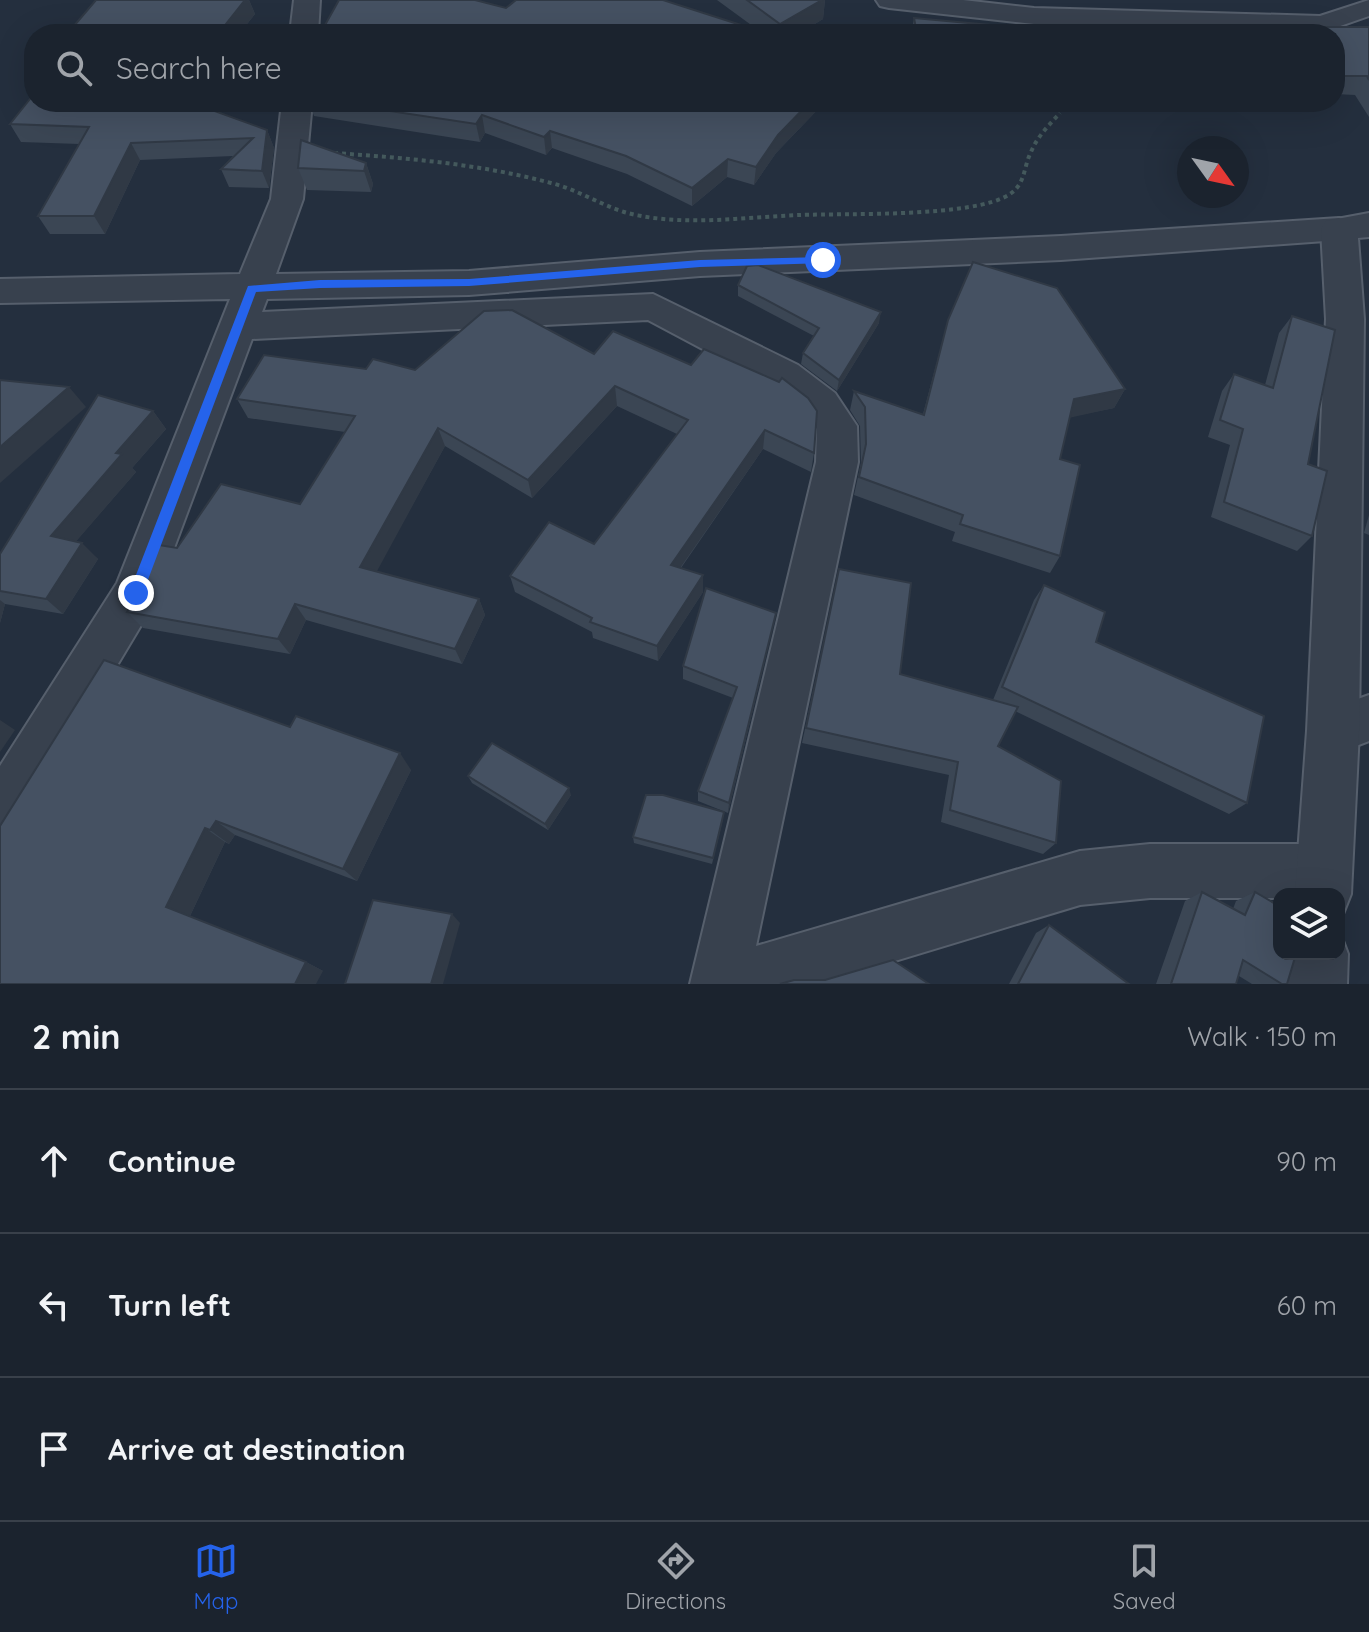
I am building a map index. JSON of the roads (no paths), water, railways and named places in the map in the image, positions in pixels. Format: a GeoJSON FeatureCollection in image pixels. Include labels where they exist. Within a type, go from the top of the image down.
{"type":"FeatureCollection","features":[{"type":"Feature","properties":{"kind":"street"},"geometry":{"type":"LineString","coordinates":[[305,24],[307,0]]}},
{"type":"Feature","properties":{"kind":"street"},"geometry":{"type":"LineString","coordinates":[[889,0],[1034,16],[1323,24],[1369,7]]}},
{"type":"Feature","properties":{"kind":"street"},"geometry":{"type":"LineString","coordinates":[[0,813],[136,593],[287,199],[296,112]]}},
{"type":"Feature","properties":{"kind":"street"},"geometry":{"type":"LineString","coordinates":[[0,291],[245,307],[653,307],[784,375],[821,404],[837,426],[837,462],[721,984],[1080,878],[1150,871],[1323,883],[1351,725],[1345,319],[1354,227],[1061,248],[700,264],[469,283],[320,284],[245,307]]}},
{"type":"Feature","properties":{"kind":"street"},"geometry":{"type":"LineString","coordinates":[[1317,984],[1319,960]]}}]}
